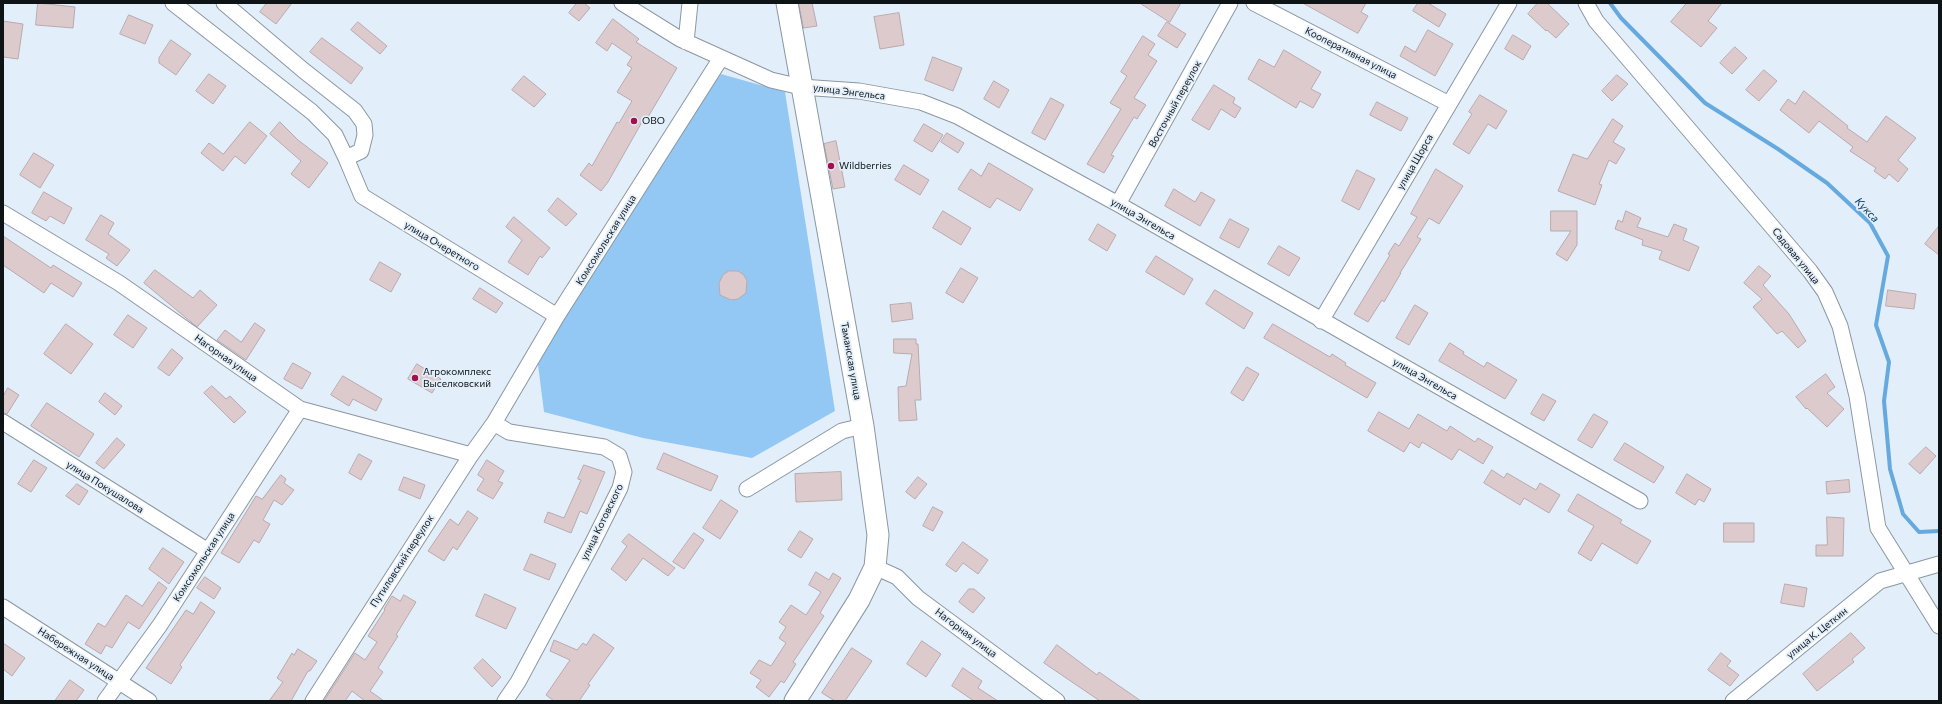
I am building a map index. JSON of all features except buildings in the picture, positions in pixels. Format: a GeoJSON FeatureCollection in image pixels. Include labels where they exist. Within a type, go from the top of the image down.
{"type":"FeatureCollection","features":[{"type":"Feature","properties":{"kind":"street","name":"улица Очеретного"},"geometry":{"type":"LineString","coordinates":[[173,3],[312,112],[335,135],[362,196],[557,316]]}},
{"type":"Feature","properties":{"kind":"street"},"geometry":{"type":"LineString","coordinates":[[224,3],[303,70],[355,111],[364,124],[365,135],[361,150],[346,158]]}},
{"type":"Feature","properties":{"kind":"street","name":"улица Энгельса"},"geometry":{"type":"LineString","coordinates":[[622,3],[686,42],[772,80],[801,87],[859,91],[921,102],[957,116],[1118,204],[1321,321],[1640,501]]}},
{"type":"Feature","properties":{"kind":"street"},"geometry":{"type":"LineString","coordinates":[[686,42],[690,3]]}},
{"type":"Feature","properties":{"kind":"street","name":"Таманская улица"},"geometry":{"type":"LineString","coordinates":[[787,3],[862,426],[878,535],[875,567],[859,600],[795,701]]}},
{"type":"Feature","properties":{"kind":"street","name":"Восточный переулок"},"geometry":{"type":"LineString","coordinates":[[1118,204],[1230,3]]}},
{"type":"Feature","properties":{"kind":"street","name":"Кооперативная улица"},"geometry":{"type":"LineString","coordinates":[[1254,3],[1449,104]]}},
{"type":"Feature","properties":{"kind":"street","name":"улица Щорса"},"geometry":{"type":"LineString","coordinates":[[1321,321],[1509,3]]}},
{"type":"Feature","properties":{"kind":"street","name":"Садовая улица"},"geometry":{"type":"LineString","coordinates":[[1586,3],[1596,20],[1810,271],[1825,292],[1840,326],[1857,396],[1878,528],[1939,626]]}},
{"type":"Feature","properties":{"kind":"street","name":"Комсомольская улица"},"geometry":{"type":"LineString","coordinates":[[494,423],[557,316],[721,58]]}},
{"type":"Feature","properties":{"kind":"street","name":"Нагорная улица"},"geometry":{"type":"LineString","coordinates":[[3,213],[118,283],[300,409],[471,455]]}},
{"type":"Feature","properties":{"kind":"street","name":"Комсомольская улица"},"geometry":{"type":"LineString","coordinates":[[104,701],[160,625],[300,409]]}},
{"type":"Feature","properties":{"kind":"street","name":"улица Покушалова"},"geometry":{"type":"LineString","coordinates":[[3,422],[208,551]]}},
{"type":"Feature","properties":{"kind":"street","name":"Путиловский переулок"},"geometry":{"type":"LineString","coordinates":[[313,701],[471,455],[494,423]]}},
{"type":"Feature","properties":{"kind":"street","name":"улица Котовского"},"geometry":{"type":"LineString","coordinates":[[494,423],[510,432],[604,447],[619,456],[624,472],[620,488],[592,544],[518,682],[505,701]]}},
{"type":"Feature","properties":{"kind":"street"},"geometry":{"type":"LineString","coordinates":[[748,489],[842,431],[862,426]]}},
{"type":"Feature","properties":{"kind":"street"},"geometry":{"type":"LineString","coordinates":[[1905,573],[1939,564]]}},
{"type":"Feature","properties":{"kind":"street","name":"Нагорная улица"},"geometry":{"type":"LineString","coordinates":[[875,567],[897,577],[918,598],[1057,701]]}},
{"type":"Feature","properties":{"kind":"street","name":"улица К. Цеткин"},"geometry":{"type":"LineString","coordinates":[[1734,701],[1880,581],[1905,573]]}},
{"type":"Feature","properties":{"kind":"street","name":"Набережная улица"},"geometry":{"type":"LineString","coordinates":[[3,607],[149,701]]}},
{"type":"Feature","properties":{"kind":"shaded area"},"geometry":{"type":"Polygon","coordinates":[[[721,74],[785,92],[835,411],[752,458],[643,438],[544,412],[537,357],[694,109],[721,74]]]}},
{"type":"Feature","properties":{"kind":"waterway","name":"Кукса"},"geometry":{"type":"LineString","coordinates":[[1610,3],[1621,18],[1705,103],[1778,149],[1827,183],[1870,223],[1888,256],[1876,325],[1889,362],[1884,401],[1890,469],[1903,514],[1919,532],[1939,531]]}},
{"type":"Feature","properties":{"kind":"place","name":"ОВО"},"geometry":{"type":"Point","coordinates":[634,121]}},
{"type":"Feature","properties":{"kind":"place","name":"Wildberries"},"geometry":{"type":"Point","coordinates":[831,166]}},
{"type":"Feature","properties":{"kind":"place","name":"Агрокомплекс Выселковский"},"geometry":{"type":"Point","coordinates":[415,378]}}]}
